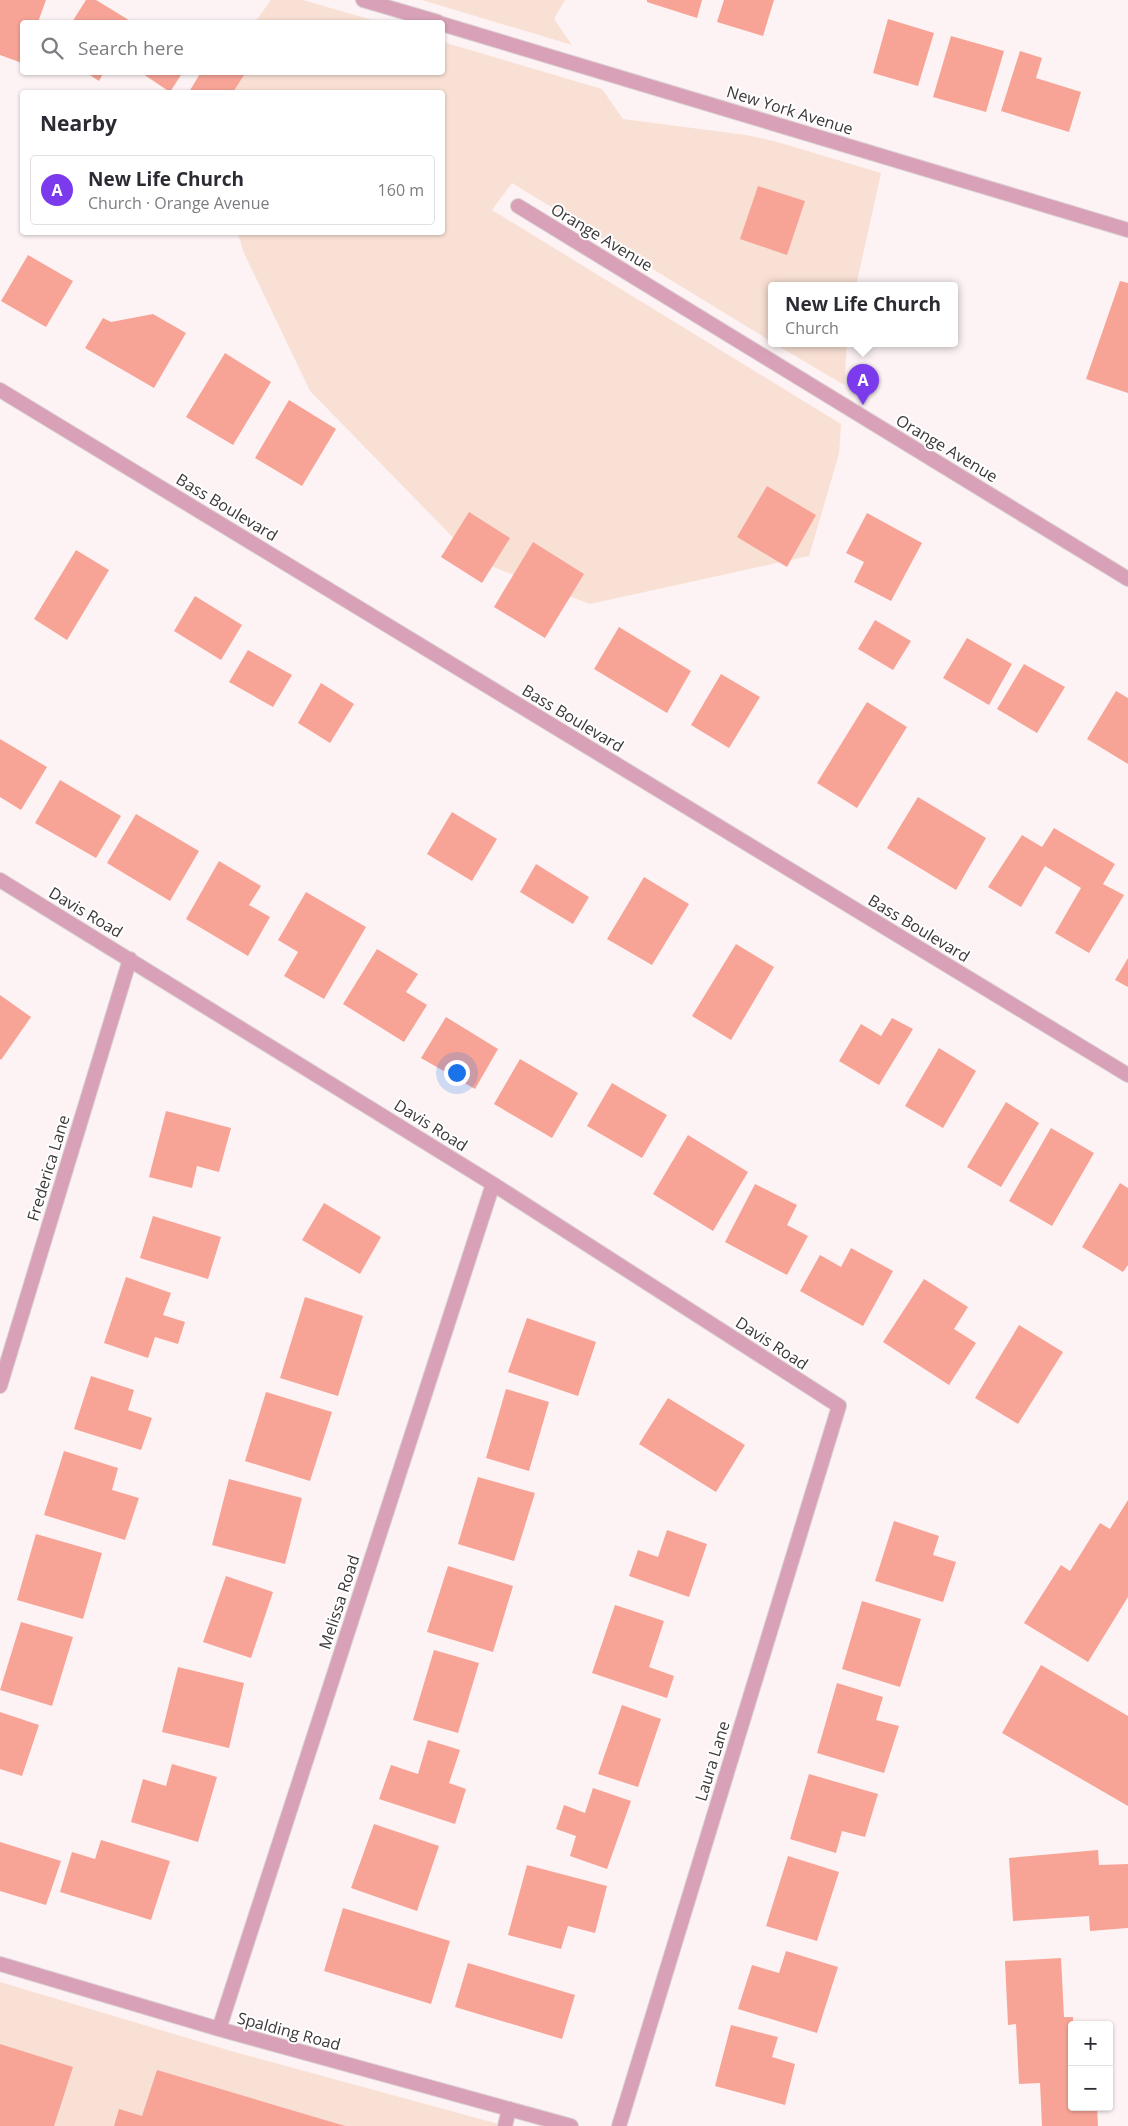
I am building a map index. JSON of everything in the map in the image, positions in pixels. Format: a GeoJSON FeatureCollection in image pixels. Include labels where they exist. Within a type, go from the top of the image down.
{"type":"FeatureCollection","features":[{"type":"Feature","properties":{"kind":"street"},"geometry":{"type":"LineString","coordinates":[[363,0],[431,20]]}},
{"type":"Feature","properties":{"kind":"street","name":"New York Avenue"},"geometry":{"type":"LineString","coordinates":[[445,25],[1128,230]]}},
{"type":"Feature","properties":{"kind":"street","name":"Orange Avenue"},"geometry":{"type":"LineString","coordinates":[[518,206],[1128,579]]}},
{"type":"Feature","properties":{"kind":"street","name":"Bass Boulevard"},"geometry":{"type":"LineString","coordinates":[[0,390],[1128,1075]]}},
{"type":"Feature","properties":{"kind":"street","name":"Davis Road"},"geometry":{"type":"LineString","coordinates":[[0,880],[493,1184],[839,1406]]}},
{"type":"Feature","properties":{"kind":"street","name":"Frederica Lane"},"geometry":{"type":"LineString","coordinates":[[0,1386],[130,959]]}},
{"type":"Feature","properties":{"kind":"street","name":"Melissa Road"},"geometry":{"type":"LineString","coordinates":[[219,2030],[493,1184]]}},
{"type":"Feature","properties":{"kind":"street","name":"Laura Lane"},"geometry":{"type":"LineString","coordinates":[[619,2126],[839,1406]]}},
{"type":"Feature","properties":{"kind":"street","name":"Spalding Road"},"geometry":{"type":"LineString","coordinates":[[0,1964],[219,2030],[571,2126]]}},
{"type":"Feature","properties":{"kind":"street"},"geometry":{"type":"LineString","coordinates":[[505,2126],[509,2109]]}},
{"type":"Feature","properties":{"kind":"shaded area"},"geometry":{"type":"Polygon","coordinates":[[[271,0],[303,0],[372,20],[256,20],[271,0]]]}},
{"type":"Feature","properties":{"kind":"shaded area"},"geometry":{"type":"Polygon","coordinates":[[[422,0],[565,0],[554,19],[572,45],[422,0]]]}},
{"type":"Feature","properties":{"kind":"shaded area"},"geometry":{"type":"Polygon","coordinates":[[[445,43],[602,89],[623,119],[746,135],[774,141],[881,173],[857,282],[768,282],[768,340],[512,183],[492,210],[841,424],[839,454],[809,556],[590,604],[475,560],[310,391],[243,251],[239,235],[445,235],[445,90],[214,90],[224,75],[445,75],[445,43]]]}},
{"type":"Feature","properties":{"kind":"shaded area"},"geometry":{"type":"Polygon","coordinates":[[[780,347],[847,347],[844,385],[780,347]]]}},
{"type":"Feature","properties":{"kind":"shaded area"},"geometry":{"type":"Polygon","coordinates":[[[0,1982],[231,2051],[506,2126],[0,2126],[0,1982]]]}},
{"type":"Feature","properties":{"kind":"building"},"geometry":{"type":"Polygon","coordinates":[[[0,0],[46,0],[39,20],[20,20],[20,62],[0,55],[0,0]]]}},
{"type":"Feature","properties":{"kind":"building"},"geometry":{"type":"Polygon","coordinates":[[[86,0],[96,0],[129,20],[73,20],[86,0]]]}},
{"type":"Feature","properties":{"kind":"building"},"geometry":{"type":"Polygon","coordinates":[[[647,0],[702,0],[697,18],[647,2],[647,0]]]}},
{"type":"Feature","properties":{"kind":"building"},"geometry":{"type":"Polygon","coordinates":[[[724,0],[774,0],[763,36],[717,22],[724,0]]]}},
{"type":"Feature","properties":{"kind":"building"},"geometry":{"type":"Polygon","coordinates":[[[888,19],[934,33],[918,86],[873,73],[888,19]]]}},
{"type":"Feature","properties":{"kind":"building"},"geometry":{"type":"Polygon","coordinates":[[[951,36],[1004,51],[986,112],[933,97],[951,36]]]}},
{"type":"Feature","properties":{"kind":"building"},"geometry":{"type":"Polygon","coordinates":[[[1020,51],[1042,58],[1036,78],[1081,92],[1069,132],[1001,111],[1020,51]]]}},
{"type":"Feature","properties":{"kind":"building"},"geometry":{"type":"Polygon","coordinates":[[[90,75],[102,75],[99,81],[90,75]]]}},
{"type":"Feature","properties":{"kind":"building"},"geometry":{"type":"Polygon","coordinates":[[[144,75],[181,75],[171,90],[167,90],[144,75]]]}},
{"type":"Feature","properties":{"kind":"building"},"geometry":{"type":"Polygon","coordinates":[[[199,75],[244,75],[234,90],[190,90],[199,75]]]}},
{"type":"Feature","properties":{"kind":"building"},"geometry":{"type":"Polygon","coordinates":[[[758,186],[805,201],[787,255],[740,239],[758,186]]]}},
{"type":"Feature","properties":{"kind":"building"},"geometry":{"type":"Polygon","coordinates":[[[28,255],[73,281],[46,327],[1,301],[28,255]]]}},
{"type":"Feature","properties":{"kind":"building"},"geometry":{"type":"Polygon","coordinates":[[[1120,281],[1128,283],[1128,393],[1086,379],[1120,281]]]}},
{"type":"Feature","properties":{"kind":"building"},"geometry":{"type":"Polygon","coordinates":[[[153,314],[186,333],[154,388],[85,348],[103,318],[111,322],[153,314]]]}},
{"type":"Feature","properties":{"kind":"building"},"geometry":{"type":"Polygon","coordinates":[[[225,353],[271,382],[233,445],[186,417],[225,353]]]}},
{"type":"Feature","properties":{"kind":"building"},"geometry":{"type":"Polygon","coordinates":[[[289,400],[336,429],[302,486],[255,458],[289,400]]]}},
{"type":"Feature","properties":{"kind":"building"},"geometry":{"type":"Polygon","coordinates":[[[767,486],[816,515],[787,567],[737,537],[767,486]]]}},
{"type":"Feature","properties":{"kind":"building"},"geometry":{"type":"Polygon","coordinates":[[[469,512],[510,538],[482,583],[441,557],[469,512]]]}},
{"type":"Feature","properties":{"kind":"building"},"geometry":{"type":"Polygon","coordinates":[[[867,513],[922,543],[891,601],[854,582],[864,562],[846,553],[867,513]]]}},
{"type":"Feature","properties":{"kind":"building"},"geometry":{"type":"Polygon","coordinates":[[[533,542],[584,574],[545,638],[494,607],[533,542]]]}},
{"type":"Feature","properties":{"kind":"building"},"geometry":{"type":"Polygon","coordinates":[[[76,550],[109,570],[67,640],[34,619],[76,550]]]}},
{"type":"Feature","properties":{"kind":"building"},"geometry":{"type":"Polygon","coordinates":[[[195,596],[242,625],[221,660],[174,631],[195,596]]]}},
{"type":"Feature","properties":{"kind":"building"},"geometry":{"type":"Polygon","coordinates":[[[875,620],[911,641],[893,670],[858,649],[875,620]]]}},
{"type":"Feature","properties":{"kind":"building"},"geometry":{"type":"Polygon","coordinates":[[[619,627],[691,671],[667,713],[594,669],[619,627]]]}},
{"type":"Feature","properties":{"kind":"building"},"geometry":{"type":"Polygon","coordinates":[[[967,638],[1012,664],[989,705],[943,678],[967,638]]]}},
{"type":"Feature","properties":{"kind":"building"},"geometry":{"type":"Polygon","coordinates":[[[248,650],[292,675],[273,707],[229,682],[248,650]]]}},
{"type":"Feature","properties":{"kind":"building"},"geometry":{"type":"Polygon","coordinates":[[[1024,664],[1065,687],[1037,733],[997,709],[1024,664]]]}},
{"type":"Feature","properties":{"kind":"building"},"geometry":{"type":"Polygon","coordinates":[[[721,674],[760,697],[729,748],[691,725],[721,674]]]}},
{"type":"Feature","properties":{"kind":"building"},"geometry":{"type":"Polygon","coordinates":[[[321,683],[354,704],[330,743],[298,723],[321,683]]]}},
{"type":"Feature","properties":{"kind":"building"},"geometry":{"type":"Polygon","coordinates":[[[1116,691],[1128,698],[1128,764],[1087,739],[1116,691]]]}},
{"type":"Feature","properties":{"kind":"building"},"geometry":{"type":"Polygon","coordinates":[[[867,702],[907,727],[857,808],[817,783],[867,702]]]}},
{"type":"Feature","properties":{"kind":"building"},"geometry":{"type":"Polygon","coordinates":[[[0,739],[47,767],[21,810],[0,797],[0,739]]]}},
{"type":"Feature","properties":{"kind":"building"},"geometry":{"type":"Polygon","coordinates":[[[60,780],[121,816],[96,858],[35,823],[60,780]]]}},
{"type":"Feature","properties":{"kind":"building"},"geometry":{"type":"Polygon","coordinates":[[[918,797],[986,838],[956,890],[887,848],[918,797]]]}},
{"type":"Feature","properties":{"kind":"building"},"geometry":{"type":"Polygon","coordinates":[[[452,812],[497,839],[472,881],[427,854],[452,812]]]}},
{"type":"Feature","properties":{"kind":"building"},"geometry":{"type":"Polygon","coordinates":[[[136,814],[199,851],[170,901],[107,863],[136,814]]]}},
{"type":"Feature","properties":{"kind":"building"},"geometry":{"type":"Polygon","coordinates":[[[1054,828],[1115,864],[1103,884],[1124,895],[1089,953],[1055,933],[1081,888],[1045,866],[1021,907],[988,887],[1022,835],[1042,847],[1054,828]]]}},
{"type":"Feature","properties":{"kind":"building"},"geometry":{"type":"Polygon","coordinates":[[[219,861],[261,886],[249,905],[270,917],[248,956],[186,919],[219,861]]]}},
{"type":"Feature","properties":{"kind":"building"},"geometry":{"type":"Polygon","coordinates":[[[536,864],[589,897],[573,924],[520,892],[536,864]]]}},
{"type":"Feature","properties":{"kind":"building"},"geometry":{"type":"Polygon","coordinates":[[[644,877],[689,904],[652,965],[607,939],[644,877]]]}},
{"type":"Feature","properties":{"kind":"building"},"geometry":{"type":"Polygon","coordinates":[[[306,892],[366,927],[324,999],[284,976],[298,952],[278,940],[306,892]]]}},
{"type":"Feature","properties":{"kind":"building"},"geometry":{"type":"Polygon","coordinates":[[[736,944],[774,967],[731,1040],[692,1016],[736,944]]]}},
{"type":"Feature","properties":{"kind":"building"},"geometry":{"type":"Polygon","coordinates":[[[377,949],[418,974],[406,992],[427,1005],[404,1042],[343,1004],[377,949]]]}},
{"type":"Feature","properties":{"kind":"building"},"geometry":{"type":"Polygon","coordinates":[[[1128,958],[1128,987],[1115,980],[1128,958]]]}},
{"type":"Feature","properties":{"kind":"building"},"geometry":{"type":"Polygon","coordinates":[[[0,995],[31,1017],[1,1060],[0,1059],[0,995]]]}},
{"type":"Feature","properties":{"kind":"building"},"geometry":{"type":"Polygon","coordinates":[[[446,1017],[498,1049],[475,1089],[421,1058],[446,1017]]]}},
{"type":"Feature","properties":{"kind":"building"},"geometry":{"type":"Polygon","coordinates":[[[892,1018],[913,1029],[879,1085],[839,1061],[861,1024],[881,1036],[892,1018]]]}},
{"type":"Feature","properties":{"kind":"building"},"geometry":{"type":"Polygon","coordinates":[[[939,1048],[976,1071],[943,1128],[905,1106],[939,1048]]]}},
{"type":"Feature","properties":{"kind":"building"},"geometry":{"type":"Polygon","coordinates":[[[520,1059],[578,1093],[552,1138],[494,1104],[520,1059]]]}},
{"type":"Feature","properties":{"kind":"building"},"geometry":{"type":"Polygon","coordinates":[[[612,1083],[667,1115],[642,1158],[587,1126],[612,1083]]]}},
{"type":"Feature","properties":{"kind":"building"},"geometry":{"type":"Polygon","coordinates":[[[1006,1102],[1039,1123],[1001,1187],[967,1167],[1006,1102]]]}},
{"type":"Feature","properties":{"kind":"building"},"geometry":{"type":"Polygon","coordinates":[[[166,1111],[231,1128],[219,1172],[197,1166],[192,1188],[149,1177],[166,1111]]]}},
{"type":"Feature","properties":{"kind":"building"},"geometry":{"type":"Polygon","coordinates":[[[1051,1128],[1094,1153],[1052,1226],[1009,1201],[1051,1128]]]}},
{"type":"Feature","properties":{"kind":"building"},"geometry":{"type":"Polygon","coordinates":[[[688,1135],[748,1172],[713,1231],[653,1194],[688,1135]]]}},
{"type":"Feature","properties":{"kind":"building"},"geometry":{"type":"Polygon","coordinates":[[[1120,1183],[1128,1188],[1128,1265],[1123,1272],[1082,1247],[1120,1183]]]}},
{"type":"Feature","properties":{"kind":"building"},"geometry":{"type":"Polygon","coordinates":[[[755,1184],[797,1205],[787,1225],[808,1236],[787,1275],[725,1242],[755,1184]]]}},
{"type":"Feature","properties":{"kind":"building"},"geometry":{"type":"Polygon","coordinates":[[[324,1203],[381,1237],[360,1274],[302,1240],[324,1203]]]}},
{"type":"Feature","properties":{"kind":"building"},"geometry":{"type":"Polygon","coordinates":[[[153,1216],[221,1237],[208,1279],[140,1258],[153,1216]]]}},
{"type":"Feature","properties":{"kind":"building"},"geometry":{"type":"Polygon","coordinates":[[[851,1248],[893,1271],[863,1326],[800,1291],[820,1255],[841,1267],[851,1248]]]}},
{"type":"Feature","properties":{"kind":"building"},"geometry":{"type":"Polygon","coordinates":[[[126,1277],[171,1293],[163,1315],[185,1322],[178,1344],[155,1337],[148,1358],[104,1343],[126,1277]]]}},
{"type":"Feature","properties":{"kind":"building"},"geometry":{"type":"Polygon","coordinates":[[[924,1279],[968,1307],[954,1329],[976,1343],[949,1385],[883,1342],[924,1279]]]}},
{"type":"Feature","properties":{"kind":"building"},"geometry":{"type":"Polygon","coordinates":[[[305,1297],[363,1316],[338,1396],[280,1378],[305,1297]]]}},
{"type":"Feature","properties":{"kind":"building"},"geometry":{"type":"Polygon","coordinates":[[[527,1318],[596,1342],[578,1396],[508,1372],[527,1318]]]}},
{"type":"Feature","properties":{"kind":"building"},"geometry":{"type":"Polygon","coordinates":[[[1019,1325],[1063,1352],[1018,1424],[975,1398],[1019,1325]]]}},
{"type":"Feature","properties":{"kind":"building"},"geometry":{"type":"Polygon","coordinates":[[[91,1376],[134,1390],[128,1410],[152,1418],[141,1450],[74,1429],[91,1376]]]}},
{"type":"Feature","properties":{"kind":"building"},"geometry":{"type":"Polygon","coordinates":[[[506,1389],[549,1402],[529,1471],[486,1458],[506,1389]]]}},
{"type":"Feature","properties":{"kind":"building"},"geometry":{"type":"Polygon","coordinates":[[[266,1392],[332,1412],[310,1481],[245,1461],[266,1392]]]}},
{"type":"Feature","properties":{"kind":"building"},"geometry":{"type":"Polygon","coordinates":[[[668,1398],[745,1445],[716,1492],[639,1444],[668,1398]]]}},
{"type":"Feature","properties":{"kind":"building"},"geometry":{"type":"Polygon","coordinates":[[[64,1451],[118,1468],[112,1490],[139,1498],[125,1540],[44,1515],[64,1451]]]}},
{"type":"Feature","properties":{"kind":"building"},"geometry":{"type":"Polygon","coordinates":[[[478,1477],[535,1493],[514,1561],[458,1544],[478,1477]]]}},
{"type":"Feature","properties":{"kind":"building"},"geometry":{"type":"Polygon","coordinates":[[[229,1479],[302,1498],[285,1564],[212,1545],[229,1479]]]}},
{"type":"Feature","properties":{"kind":"building"},"geometry":{"type":"Polygon","coordinates":[[[1128,1500],[1128,1597],[1088,1662],[1024,1623],[1061,1565],[1070,1571],[1100,1523],[1110,1529],[1128,1500]]]}},
{"type":"Feature","properties":{"kind":"building"},"geometry":{"type":"Polygon","coordinates":[[[894,1521],[939,1536],[933,1555],[956,1562],[943,1602],[875,1581],[894,1521]]]}},
{"type":"Feature","properties":{"kind":"building"},"geometry":{"type":"Polygon","coordinates":[[[667,1530],[707,1544],[689,1597],[629,1576],[638,1550],[658,1557],[667,1530]]]}},
{"type":"Feature","properties":{"kind":"building"},"geometry":{"type":"Polygon","coordinates":[[[36,1534],[102,1553],[83,1619],[17,1600],[36,1534]]]}},
{"type":"Feature","properties":{"kind":"building"},"geometry":{"type":"Polygon","coordinates":[[[448,1566],[513,1586],[493,1652],[427,1632],[448,1566]]]}},
{"type":"Feature","properties":{"kind":"building"},"geometry":{"type":"Polygon","coordinates":[[[226,1576],[273,1592],[251,1658],[203,1642],[226,1576]]]}},
{"type":"Feature","properties":{"kind":"building"},"geometry":{"type":"Polygon","coordinates":[[[862,1601],[921,1619],[900,1687],[842,1669],[862,1601]]]}},
{"type":"Feature","properties":{"kind":"building"},"geometry":{"type":"Polygon","coordinates":[[[615,1605],[664,1621],[649,1667],[674,1676],[667,1698],[592,1673],[615,1605]]]}},
{"type":"Feature","properties":{"kind":"building"},"geometry":{"type":"Polygon","coordinates":[[[21,1622],[73,1637],[52,1706],[0,1690],[21,1622]]]}},
{"type":"Feature","properties":{"kind":"building"},"geometry":{"type":"Polygon","coordinates":[[[434,1650],[479,1663],[458,1733],[413,1720],[434,1650]]]}},
{"type":"Feature","properties":{"kind":"building"},"geometry":{"type":"Polygon","coordinates":[[[1041,1665],[1128,1716],[1128,1806],[1002,1733],[1041,1665]]]}},
{"type":"Feature","properties":{"kind":"building"},"geometry":{"type":"Polygon","coordinates":[[[178,1667],[244,1683],[229,1748],[162,1732],[178,1667]]]}},
{"type":"Feature","properties":{"kind":"building"},"geometry":{"type":"Polygon","coordinates":[[[837,1683],[883,1697],[876,1720],[899,1726],[884,1773],[817,1753],[837,1683]]]}},
{"type":"Feature","properties":{"kind":"building"},"geometry":{"type":"Polygon","coordinates":[[[622,1705],[661,1719],[638,1787],[598,1774],[622,1705]]]}},
{"type":"Feature","properties":{"kind":"building"},"geometry":{"type":"Polygon","coordinates":[[[0,1712],[39,1725],[22,1776],[0,1769],[0,1712]]]}},
{"type":"Feature","properties":{"kind":"building"},"geometry":{"type":"Polygon","coordinates":[[[428,1740],[460,1750],[449,1783],[466,1789],[455,1824],[379,1799],[391,1765],[418,1774],[428,1740]]]}},
{"type":"Feature","properties":{"kind":"building"},"geometry":{"type":"Polygon","coordinates":[[[172,1764],[217,1777],[198,1842],[131,1822],[143,1779],[166,1786],[172,1764]]]}},
{"type":"Feature","properties":{"kind":"building"},"geometry":{"type":"Polygon","coordinates":[[[809,1774],[878,1794],[865,1837],[842,1831],[836,1853],[790,1839],[809,1774]]]}},
{"type":"Feature","properties":{"kind":"building"},"geometry":{"type":"Polygon","coordinates":[[[593,1788],[631,1801],[607,1869],[570,1856],[576,1836],[556,1829],[564,1805],[585,1813],[593,1788]]]}},
{"type":"Feature","properties":{"kind":"building"},"geometry":{"type":"Polygon","coordinates":[[[374,1824],[439,1846],[417,1911],[351,1888],[374,1824]]]}},
{"type":"Feature","properties":{"kind":"building"},"geometry":{"type":"Polygon","coordinates":[[[101,1840],[170,1861],[151,1920],[60,1892],[72,1852],[95,1859],[101,1840]]]}},
{"type":"Feature","properties":{"kind":"building"},"geometry":{"type":"Polygon","coordinates":[[[0,1842],[61,1861],[46,1905],[0,1891],[0,1842]]]}},
{"type":"Feature","properties":{"kind":"building"},"geometry":{"type":"Polygon","coordinates":[[[1098,1850],[1099,1865],[1128,1864],[1128,1928],[1090,1931],[1089,1916],[1013,1921],[1009,1858],[1098,1850]]]}},
{"type":"Feature","properties":{"kind":"building"},"geometry":{"type":"Polygon","coordinates":[[[788,1856],[839,1872],[817,1941],[766,1926],[788,1856]]]}},
{"type":"Feature","properties":{"kind":"building"},"geometry":{"type":"Polygon","coordinates":[[[527,1865],[607,1886],[595,1933],[568,1926],[561,1949],[508,1935],[527,1865]]]}},
{"type":"Feature","properties":{"kind":"building"},"geometry":{"type":"Polygon","coordinates":[[[343,1908],[450,1941],[431,2004],[324,1971],[343,1908]]]}},
{"type":"Feature","properties":{"kind":"building"},"geometry":{"type":"Polygon","coordinates":[[[786,1951],[838,1967],[817,2033],[738,2009],[752,1965],[779,1973],[786,1951]]]}},
{"type":"Feature","properties":{"kind":"building"},"geometry":{"type":"Polygon","coordinates":[[[1061,1958],[1064,2017],[1073,2017],[1073,2021],[1068,2021],[1068,2111],[1097,2111],[1098,2126],[1042,2126],[1040,2083],[1019,2084],[1016,2024],[1008,2025],[1005,1961],[1061,1958]]]}},
{"type":"Feature","properties":{"kind":"building"},"geometry":{"type":"Polygon","coordinates":[[[468,1963],[575,1995],[562,2039],[455,2007],[468,1963]]]}},
{"type":"Feature","properties":{"kind":"building"},"geometry":{"type":"Polygon","coordinates":[[[731,2025],[778,2037],[772,2057],[795,2064],[785,2105],[715,2086],[731,2025]]]}},
{"type":"Feature","properties":{"kind":"building"},"geometry":{"type":"Polygon","coordinates":[[[0,2044],[73,2067],[54,2126],[0,2126],[0,2044]]]}},
{"type":"Feature","properties":{"kind":"building"},"geometry":{"type":"Polygon","coordinates":[[[157,2070],[345,2126],[114,2126],[119,2109],[142,2116],[157,2070]]]}},
{"type":"Feature","properties":{"kind":"place","name":"New Life Church"},"geometry":{"type":"Point","coordinates":[863,405]}}]}
